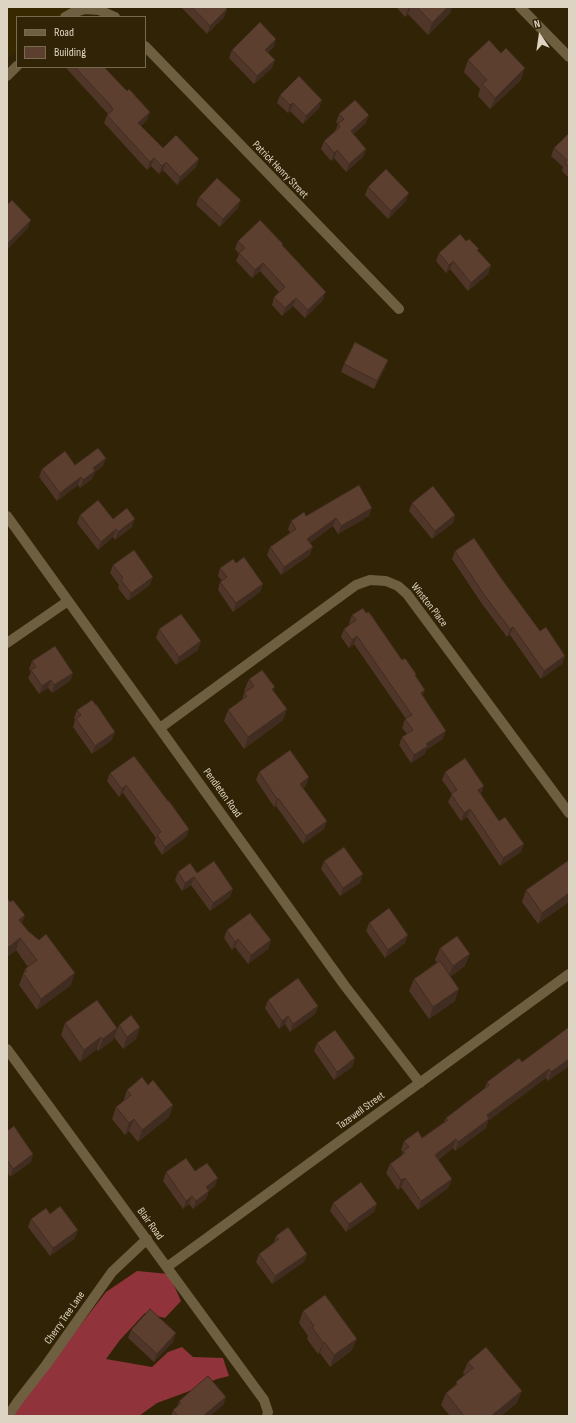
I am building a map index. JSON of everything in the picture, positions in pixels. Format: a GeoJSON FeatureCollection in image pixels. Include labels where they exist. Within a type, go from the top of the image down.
{"type":"FeatureCollection","features":[{"type":"Feature","properties":{"kind":"street"},"geometry":{"type":"LineString","coordinates":[[520,7],[569,57]]}},
{"type":"Feature","properties":{"kind":"street"},"geometry":{"type":"LineString","coordinates":[[67,16],[85,9],[99,10],[114,16]]}},
{"type":"Feature","properties":{"kind":"street","name":"Patrick Henry Street"},"geometry":{"type":"LineString","coordinates":[[146,47],[398,309]]}},
{"type":"Feature","properties":{"kind":"street"},"geometry":{"type":"LineString","coordinates":[[7,76],[16,67]]}},
{"type":"Feature","properties":{"kind":"street","name":"Pendleton Road"},"geometry":{"type":"LineString","coordinates":[[7,516],[345,986],[420,1083]]}},
{"type":"Feature","properties":{"kind":"street","name":"Winston Place"},"geometry":{"type":"LineString","coordinates":[[160,728],[356,585],[370,580],[386,581],[398,586],[407,594],[569,813]]}},
{"type":"Feature","properties":{"kind":"street"},"geometry":{"type":"LineString","coordinates":[[7,643],[68,601]]}},
{"type":"Feature","properties":{"kind":"street","name":"Tazewell Street"},"geometry":{"type":"LineString","coordinates":[[167,1267],[569,974]]}},
{"type":"Feature","properties":{"kind":"street","name":"Blair Road"},"geometry":{"type":"LineString","coordinates":[[7,1049],[264,1400],[268,1412],[267,1416]]}},
{"type":"Feature","properties":{"kind":"street","name":"Cherry Tree Lane"},"geometry":{"type":"LineString","coordinates":[[8,1416],[112,1272],[146,1239]]}},
{"type":"Feature","properties":{"kind":"shaded area"},"geometry":{"type":"Polygon","coordinates":[[[7,7],[72,7],[60,16],[16,16],[16,52],[7,59],[7,7]]]}},
{"type":"Feature","properties":{"kind":"shaded area"},"geometry":{"type":"Polygon","coordinates":[[[137,1271],[169,1274],[181,1301],[165,1318],[145,1313],[120,1340],[106,1359],[152,1367],[168,1352],[182,1347],[193,1357],[223,1358],[229,1376],[217,1379],[157,1403],[139,1416],[13,1416],[27,1394],[106,1292],[137,1271]]]}},
{"type":"Feature","properties":{"kind":"building"},"geometry":{"type":"Polygon","coordinates":[[[192,7],[225,7],[227,9],[210,26],[192,7]]]}},
{"type":"Feature","properties":{"kind":"building"},"geometry":{"type":"Polygon","coordinates":[[[417,7],[448,7],[432,23],[417,7]]]}},
{"type":"Feature","properties":{"kind":"building"},"geometry":{"type":"Polygon","coordinates":[[[260,22],[276,39],[265,50],[275,60],[257,76],[232,50],[260,22]]]}},
{"type":"Feature","properties":{"kind":"building"},"geometry":{"type":"Polygon","coordinates":[[[489,40],[501,53],[506,48],[525,68],[495,98],[482,84],[487,80],[468,60],[489,40]]]}},
{"type":"Feature","properties":{"kind":"building"},"geometry":{"type":"Polygon","coordinates":[[[76,68],[105,68],[127,91],[129,89],[150,112],[138,123],[163,148],[176,135],[199,159],[180,177],[166,162],[162,166],[154,158],[150,162],[107,115],[113,110],[76,68]]]}},
{"type":"Feature","properties":{"kind":"building"},"geometry":{"type":"Polygon","coordinates":[[[299,76],[322,100],[306,116],[293,103],[290,105],[280,95],[299,76]]]}},
{"type":"Feature","properties":{"kind":"building"},"geometry":{"type":"Polygon","coordinates":[[[355,100],[369,115],[351,131],[366,149],[349,164],[337,150],[334,153],[324,141],[340,127],[338,124],[344,119],[339,114],[355,100]]]}},
{"type":"Feature","properties":{"kind":"building"},"geometry":{"type":"Polygon","coordinates":[[[569,133],[569,167],[565,163],[567,160],[554,148],[569,133]]]}},
{"type":"Feature","properties":{"kind":"building"},"geometry":{"type":"Polygon","coordinates":[[[386,169],[409,193],[391,211],[368,187],[386,169]]]}},
{"type":"Feature","properties":{"kind":"building"},"geometry":{"type":"Polygon","coordinates":[[[217,178],[241,200],[223,219],[199,197],[217,178]]]}},
{"type":"Feature","properties":{"kind":"building"},"geometry":{"type":"Polygon","coordinates":[[[12,200],[31,220],[7,244],[7,205],[12,200]]]}},
{"type":"Feature","properties":{"kind":"building"},"geometry":{"type":"Polygon","coordinates":[[[260,220],[326,292],[308,310],[296,298],[285,308],[274,297],[285,287],[263,263],[255,270],[239,253],[245,248],[238,241],[260,220]]]}},
{"type":"Feature","properties":{"kind":"building"},"geometry":{"type":"Polygon","coordinates":[[[460,234],[466,241],[469,239],[479,249],[477,250],[491,265],[471,283],[453,261],[449,265],[439,253],[460,234]]]}},
{"type":"Feature","properties":{"kind":"building"},"geometry":{"type":"Polygon","coordinates":[[[355,342],[388,360],[377,381],[344,364],[355,342]]]}},
{"type":"Feature","properties":{"kind":"building"},"geometry":{"type":"Polygon","coordinates":[[[98,448],[106,458],[93,468],[95,471],[83,480],[81,477],[60,493],[42,469],[65,451],[75,465],[98,448]]]}},
{"type":"Feature","properties":{"kind":"building"},"geometry":{"type":"Polygon","coordinates":[[[359,485],[372,508],[341,526],[336,518],[307,539],[313,547],[284,567],[270,547],[296,529],[291,521],[304,512],[306,516],[359,485]]]}},
{"type":"Feature","properties":{"kind":"building"},"geometry":{"type":"Polygon","coordinates":[[[433,486],[455,515],[435,531],[412,503],[433,486]]]}},
{"type":"Feature","properties":{"kind":"building"},"geometry":{"type":"Polygon","coordinates":[[[98,500],[113,519],[127,508],[135,519],[118,532],[116,529],[101,542],[80,515],[98,500]]]}},
{"type":"Feature","properties":{"kind":"building"},"geometry":{"type":"Polygon","coordinates":[[[474,538],[540,631],[546,627],[565,656],[544,671],[513,627],[510,629],[485,596],[455,551],[474,538]]]}},
{"type":"Feature","properties":{"kind":"building"},"geometry":{"type":"Polygon","coordinates":[[[134,550],[153,577],[131,593],[121,580],[123,578],[113,565],[134,550]]]}},
{"type":"Feature","properties":{"kind":"building"},"geometry":{"type":"Polygon","coordinates":[[[244,557],[263,584],[236,603],[220,582],[227,577],[220,568],[233,559],[236,563],[244,557]]]}},
{"type":"Feature","properties":{"kind":"building"},"geometry":{"type":"Polygon","coordinates":[[[363,608],[366,613],[369,612],[402,660],[405,658],[416,674],[415,675],[425,690],[421,693],[446,731],[426,744],[428,746],[414,755],[402,737],[413,730],[405,719],[412,715],[357,636],[352,640],[344,629],[356,620],[352,615],[363,608]]]}},
{"type":"Feature","properties":{"kind":"building"},"geometry":{"type":"Polygon","coordinates":[[[181,614],[201,641],[179,657],[159,629],[181,614]]]}},
{"type":"Feature","properties":{"kind":"building"},"geometry":{"type":"Polygon","coordinates":[[[55,646],[73,673],[54,685],[51,680],[42,686],[31,670],[36,667],[32,661],[55,646]]]}},
{"type":"Feature","properties":{"kind":"building"},"geometry":{"type":"Polygon","coordinates":[[[262,670],[275,687],[272,689],[287,709],[248,737],[228,710],[247,696],[244,693],[254,686],[249,679],[262,670]]]}},
{"type":"Feature","properties":{"kind":"building"},"geometry":{"type":"Polygon","coordinates":[[[92,700],[115,732],[95,746],[76,719],[81,715],[77,710],[92,700]]]}},
{"type":"Feature","properties":{"kind":"building"},"geometry":{"type":"Polygon","coordinates":[[[290,750],[309,777],[300,784],[327,821],[306,836],[278,798],[277,799],[259,772],[290,750]]]}},
{"type":"Feature","properties":{"kind":"building"},"geometry":{"type":"Polygon","coordinates":[[[134,756],[189,829],[165,847],[157,835],[161,832],[126,785],[122,789],[110,773],[134,756]]]}},
{"type":"Feature","properties":{"kind":"building"},"geometry":{"type":"Polygon","coordinates":[[[465,758],[484,786],[478,790],[499,821],[505,817],[524,844],[503,858],[470,809],[464,813],[451,794],[457,790],[445,772],[465,758]]]}},
{"type":"Feature","properties":{"kind":"building"},"geometry":{"type":"Polygon","coordinates":[[[344,847],[363,874],[343,888],[324,861],[344,847]]]}},
{"type":"Feature","properties":{"kind":"building"},"geometry":{"type":"Polygon","coordinates":[[[569,860],[569,893],[542,913],[526,890],[569,860]]]}},
{"type":"Feature","properties":{"kind":"building"},"geometry":{"type":"Polygon","coordinates":[[[214,861],[233,889],[213,903],[194,877],[185,883],[178,872],[190,863],[197,873],[214,861]]]}},
{"type":"Feature","properties":{"kind":"building"},"geometry":{"type":"Polygon","coordinates":[[[7,898],[10,902],[13,900],[25,915],[19,920],[28,931],[39,940],[46,934],[75,973],[41,999],[23,973],[27,971],[25,969],[37,960],[20,938],[9,947],[7,945],[7,898]]]}},
{"type":"Feature","properties":{"kind":"building"},"geometry":{"type":"Polygon","coordinates":[[[389,908],[408,935],[388,950],[369,923],[389,908]]]}},
{"type":"Feature","properties":{"kind":"building"},"geometry":{"type":"Polygon","coordinates":[[[250,913],[271,940],[251,955],[238,939],[235,942],[227,930],[250,913]]]}},
{"type":"Feature","properties":{"kind":"building"},"geometry":{"type":"Polygon","coordinates":[[[457,936],[470,954],[453,966],[440,948],[457,936]]]}},
{"type":"Feature","properties":{"kind":"building"},"geometry":{"type":"Polygon","coordinates":[[[440,961],[459,989],[433,1007],[414,979],[440,961]]]}},
{"type":"Feature","properties":{"kind":"building"},"geometry":{"type":"Polygon","coordinates":[[[298,978],[318,1006],[293,1024],[288,1016],[282,1021],[268,1000],[298,978]]]}},
{"type":"Feature","properties":{"kind":"building"},"geometry":{"type":"Polygon","coordinates":[[[97,1000],[117,1028],[103,1039],[101,1037],[84,1050],[65,1023],[97,1000]]]}},
{"type":"Feature","properties":{"kind":"building"},"geometry":{"type":"Polygon","coordinates":[[[131,1015],[140,1027],[127,1037],[119,1025],[131,1015]]]}},
{"type":"Feature","properties":{"kind":"building"},"geometry":{"type":"Polygon","coordinates":[[[569,1027],[569,1059],[551,1072],[549,1069],[487,1115],[489,1119],[458,1142],[456,1139],[435,1155],[452,1179],[421,1201],[405,1178],[401,1180],[390,1164],[405,1153],[403,1151],[409,1147],[404,1141],[418,1131],[422,1138],[448,1120],[446,1118],[489,1085],[487,1082],[519,1058],[522,1062],[569,1027]]]}},
{"type":"Feature","properties":{"kind":"building"},"geometry":{"type":"Polygon","coordinates":[[[335,1030],[355,1058],[337,1072],[317,1043],[335,1030]]]}},
{"type":"Feature","properties":{"kind":"building"},"geometry":{"type":"Polygon","coordinates":[[[142,1077],[148,1085],[153,1080],[173,1105],[142,1130],[134,1119],[129,1123],[116,1107],[131,1095],[127,1090],[142,1077]]]}},
{"type":"Feature","properties":{"kind":"building"},"geometry":{"type":"Polygon","coordinates":[[[14,1126],[33,1154],[13,1169],[7,1160],[7,1131],[14,1126]]]}},
{"type":"Feature","properties":{"kind":"building"},"geometry":{"type":"Polygon","coordinates":[[[186,1158],[195,1171],[207,1163],[218,1178],[206,1187],[209,1191],[196,1201],[192,1196],[186,1201],[166,1172],[186,1158]]]}},
{"type":"Feature","properties":{"kind":"building"},"geometry":{"type":"Polygon","coordinates":[[[361,1182],[377,1204],[349,1224],[333,1203],[361,1182]]]}},
{"type":"Feature","properties":{"kind":"building"},"geometry":{"type":"Polygon","coordinates":[[[60,1206],[78,1230],[53,1248],[31,1219],[46,1208],[50,1214],[60,1206]]]}},
{"type":"Feature","properties":{"kind":"building"},"geometry":{"type":"Polygon","coordinates":[[[288,1227],[307,1254],[275,1276],[259,1254],[279,1239],[276,1236],[288,1227]]]}},
{"type":"Feature","properties":{"kind":"building"},"geometry":{"type":"Polygon","coordinates":[[[325,1295],[357,1339],[334,1355],[324,1342],[323,1343],[312,1327],[314,1326],[303,1311],[325,1295]]]}},
{"type":"Feature","properties":{"kind":"building"},"geometry":{"type":"Polygon","coordinates":[[[150,1309],[176,1333],[157,1354],[131,1330],[150,1309]]]}},
{"type":"Feature","properties":{"kind":"building"},"geometry":{"type":"Polygon","coordinates":[[[486,1347],[522,1391],[491,1416],[464,1416],[446,1393],[457,1384],[456,1382],[473,1368],[468,1362],[486,1347]]]}},
{"type":"Feature","properties":{"kind":"building"},"geometry":{"type":"Polygon","coordinates":[[[208,1376],[226,1397],[203,1416],[178,1416],[173,1410],[181,1403],[179,1401],[208,1376]]]}}]}
